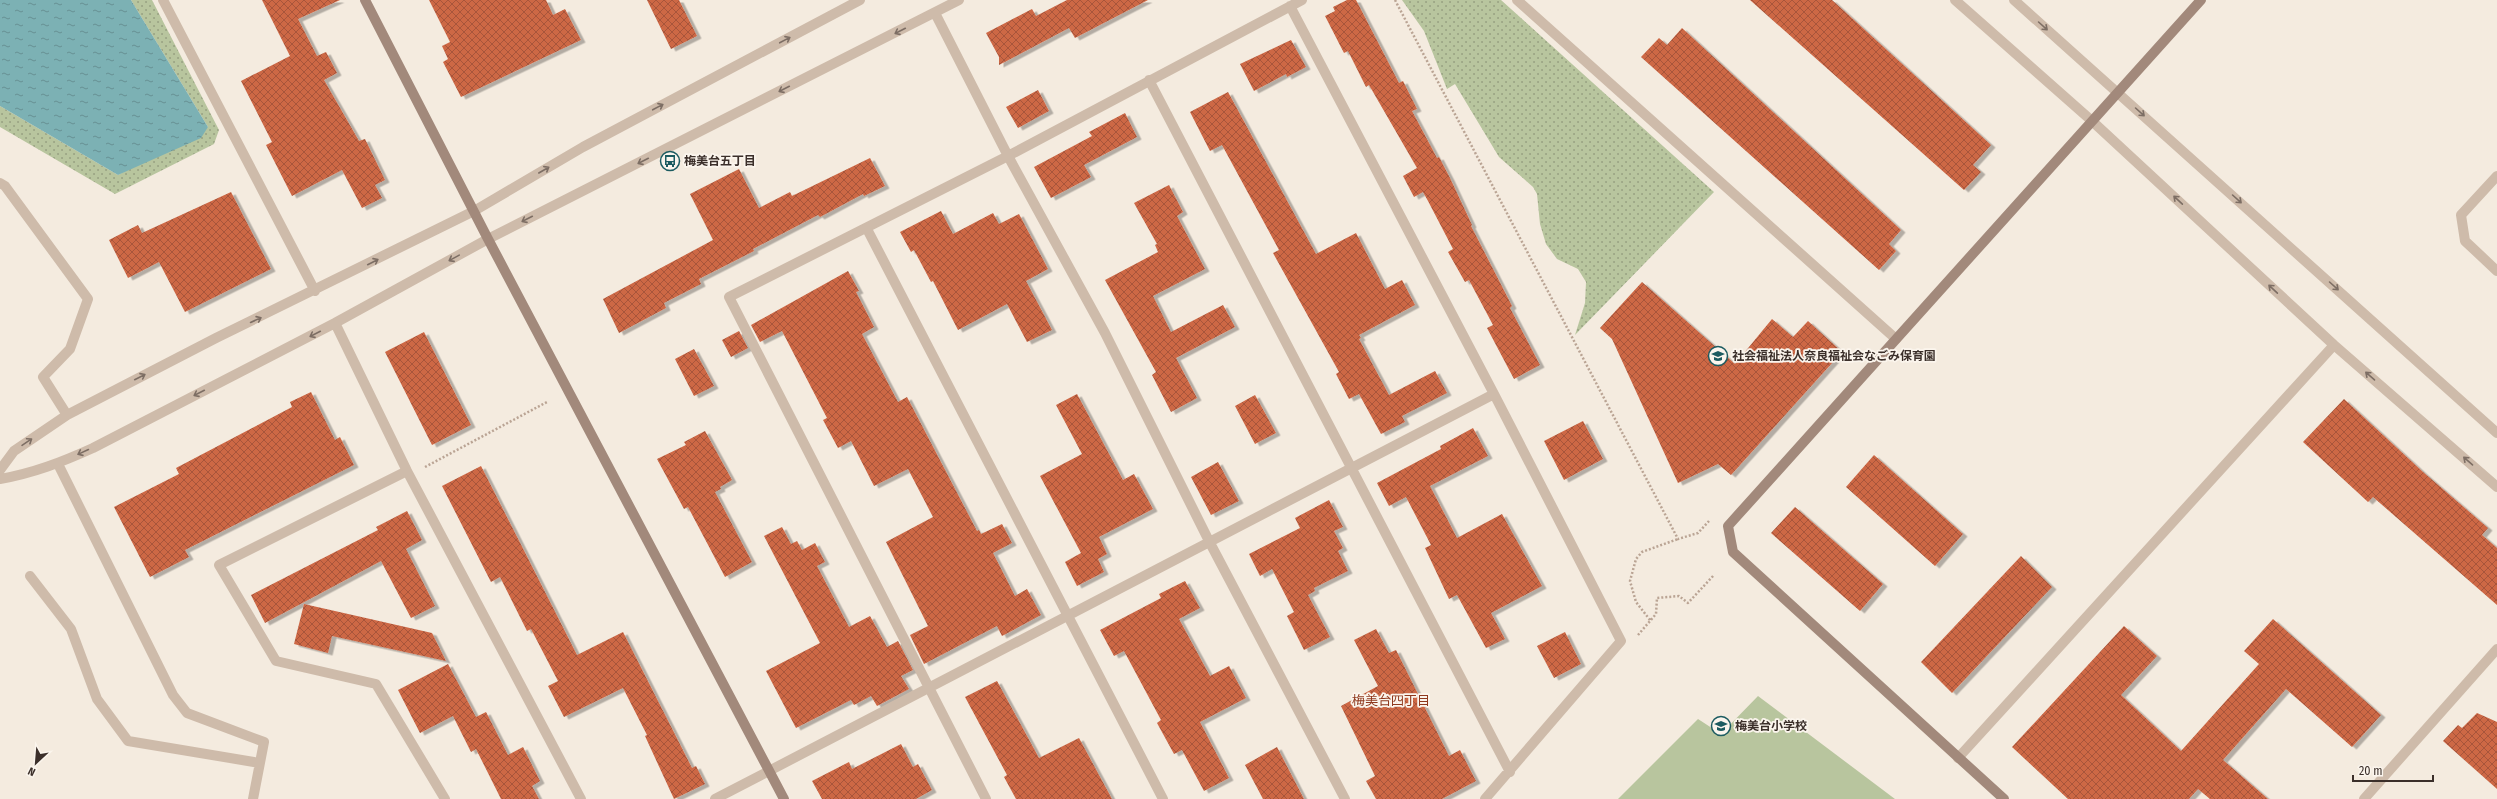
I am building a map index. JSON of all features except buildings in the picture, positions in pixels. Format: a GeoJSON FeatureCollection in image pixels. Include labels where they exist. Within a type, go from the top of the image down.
{"type":"FeatureCollection","features":[{"type":"Feature","properties":{"kind":"street"},"geometry":{"type":"LineString","coordinates":[[163,0],[315,291]]}},
{"type":"Feature","properties":{"kind":"street"},"geometry":{"type":"LineString","coordinates":[[365,0],[488,239],[784,799]]}},
{"type":"Feature","properties":{"kind":"street"},"geometry":{"type":"LineString","coordinates":[[0,470],[14,451],[67,415],[216,338],[315,291],[474,211],[583,147],[860,0]]}},
{"type":"Feature","properties":{"kind":"street"},"geometry":{"type":"LineString","coordinates":[[0,479],[31,473],[58,464],[336,324],[488,239],[960,0]]}},
{"type":"Feature","properties":{"kind":"street"},"geometry":{"type":"LineString","coordinates":[[986,799],[729,297],[867,229],[1008,156],[1302,0]]}},
{"type":"Feature","properties":{"kind":"street"},"geometry":{"type":"LineString","coordinates":[[1517,0],[1896,339]]}},
{"type":"Feature","properties":{"kind":"street"},"geometry":{"type":"LineString","coordinates":[[1955,0],[2092,121],[2334,345],[2497,487]]}},
{"type":"Feature","properties":{"kind":"street"},"geometry":{"type":"LineString","coordinates":[[2014,0],[2497,434]]}},
{"type":"Feature","properties":{"kind":"street"},"geometry":{"type":"LineString","coordinates":[[2004,799],[1734,552],[1728,526],[2201,0]]}},
{"type":"Feature","properties":{"kind":"street"},"geometry":{"type":"LineString","coordinates":[[1290,6],[1494,394],[1621,640],[1510,772],[1485,799]]}},
{"type":"Feature","properties":{"kind":"street"},"geometry":{"type":"LineString","coordinates":[[935,13],[1008,156],[1104,333],[1208,541],[1345,799]]}},
{"type":"Feature","properties":{"kind":"street"},"geometry":{"type":"LineString","coordinates":[[1149,80],[1510,772]]}},
{"type":"Feature","properties":{"kind":"street"},"geometry":{"type":"LineString","coordinates":[[2497,176],[2461,215],[2464,241],[2497,272]]}},
{"type":"Feature","properties":{"kind":"street"},"geometry":{"type":"LineString","coordinates":[[0,183],[5,186],[88,299],[70,350],[43,377],[67,415]]}},
{"type":"Feature","properties":{"kind":"street"},"geometry":{"type":"LineString","coordinates":[[867,229],[1163,799]]}},
{"type":"Feature","properties":{"kind":"street"},"geometry":{"type":"LineString","coordinates":[[336,324],[407,470],[581,799]]}},
{"type":"Feature","properties":{"kind":"street"},"geometry":{"type":"LineString","coordinates":[[1958,758],[2334,345]]}},
{"type":"Feature","properties":{"kind":"street"},"geometry":{"type":"LineString","coordinates":[[715,799],[1208,541],[1494,394]]}},
{"type":"Feature","properties":{"kind":"street"},"geometry":{"type":"LineString","coordinates":[[58,464],[173,695],[187,713],[264,742],[253,799]]}},
{"type":"Feature","properties":{"kind":"street"},"geometry":{"type":"LineString","coordinates":[[407,470],[219,565],[276,661],[376,684],[445,799]]}},
{"type":"Feature","properties":{"kind":"street"},"geometry":{"type":"LineString","coordinates":[[30,576],[71,629],[97,699],[128,741],[260,763]]}},
{"type":"Feature","properties":{"kind":"street"},"geometry":{"type":"LineString","coordinates":[[2364,799],[2497,649]]}},
{"type":"Feature","properties":{"kind":"path"},"geometry":{"type":"LineString","coordinates":[[1395,0],[1678,540]]}},
{"type":"Feature","properties":{"kind":"path"},"geometry":{"type":"LineString","coordinates":[[407,470],[424,467],[547,402]]}},
{"type":"Feature","properties":{"kind":"path"},"geometry":{"type":"LineString","coordinates":[[1650,620],[1636,602],[1630,581],[1636,559],[1642,552],[1698,534],[1714,516]]}},
{"type":"Feature","properties":{"kind":"path"},"geometry":{"type":"LineString","coordinates":[[1621,640],[1637,637],[1656,614],[1657,598],[1679,596],[1688,603],[1714,575]]}},
{"type":"Feature","properties":{"kind":"green space"},"geometry":{"type":"Polygon","coordinates":[[[131,0],[152,0],[219,130],[214,144],[115,194],[0,127],[0,106],[118,175],[208,127],[131,0]]]}},
{"type":"Feature","properties":{"kind":"green space"},"geometry":{"type":"Polygon","coordinates":[[[1402,0],[1501,0],[1714,192],[1575,335],[1585,303],[1586,282],[1578,269],[1557,259],[1546,244],[1540,224],[1537,194],[1533,187],[1499,157],[1455,84],[1447,89],[1424,31],[1402,0]]]}},
{"type":"Feature","properties":{"kind":"green space"},"geometry":{"type":"Polygon","coordinates":[[[1758,696],[1895,799],[1618,799],[1698,719],[1721,734],[1758,696]]]}},
{"type":"Feature","properties":{"kind":"water"},"geometry":{"type":"Polygon","coordinates":[[[0,0],[131,0],[208,127],[201,138],[118,175],[0,106],[0,0]]]}},
{"type":"Feature","properties":{"kind":"place","name":"梅美台五丁目"},"geometry":{"type":"Point","coordinates":[670,161]}},
{"type":"Feature","properties":{"kind":"place","name":"社会福祉法人奈良福祉会なごみ保育園"},"geometry":{"type":"Point","coordinates":[1718,356]}},
{"type":"Feature","properties":{"kind":"place","name":"梅美台小学校"},"geometry":{"type":"Point","coordinates":[1721,726]}},
{"type":"Feature","properties":{"kind":"district","name":"梅美台四丁目"},"geometry":{"type":"Point","coordinates":[1391,700]}}]}
